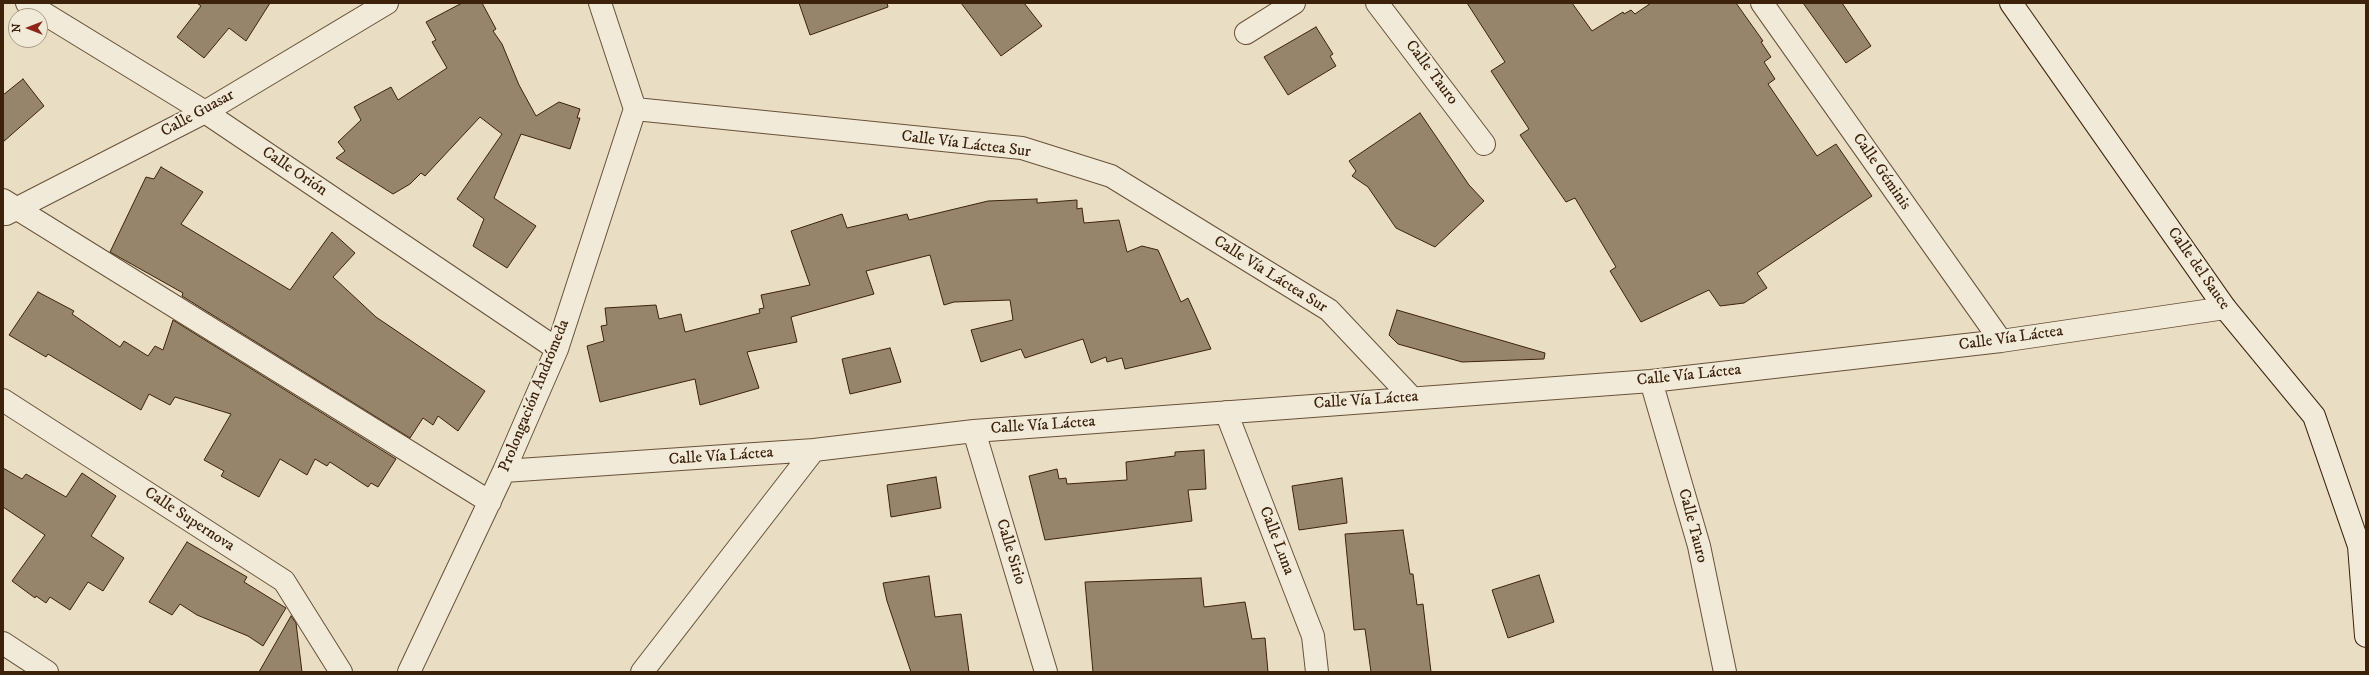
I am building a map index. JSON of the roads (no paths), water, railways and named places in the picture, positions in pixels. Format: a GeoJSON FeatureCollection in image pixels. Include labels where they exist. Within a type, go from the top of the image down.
{"type":"FeatureCollection","features":[{"type":"Feature","properties":{"kind":"street","name":"Calle Orión"},"geometry":{"type":"LineString","coordinates":[[27,3],[205,112],[557,349]]}},
{"type":"Feature","properties":{"kind":"street","name":"Calle Guasar"},"geometry":{"type":"LineString","coordinates":[[7,208],[205,112],[387,3]]}},
{"type":"Feature","properties":{"kind":"street"},"geometry":{"type":"LineString","coordinates":[[600,3],[635,109]]}},
{"type":"Feature","properties":{"kind":"street"},"geometry":{"type":"LineString","coordinates":[[1246,33],[1294,3]]}},
{"type":"Feature","properties":{"kind":"street","name":"Calle Tauro"},"geometry":{"type":"LineString","coordinates":[[1377,3],[1484,144]]}},
{"type":"Feature","properties":{"kind":"street","name":"Calle Géminis"},"geometry":{"type":"LineString","coordinates":[[1762,3],[2001,341]]}},
{"type":"Feature","properties":{"kind":"street","name":"Calle del Sauce"},"geometry":{"type":"LineString","coordinates":[[2011,3],[2225,308],[2314,416],[2359,546],[2366,636]]}},
{"type":"Feature","properties":{"kind":"street","name":"Prolongación Andrómeda"},"geometry":{"type":"LineString","coordinates":[[409,672],[490,502],[557,349],[635,109]]}},
{"type":"Feature","properties":{"kind":"street","name":"Calle Vía Láctea Sur"},"geometry":{"type":"LineString","coordinates":[[635,109],[1022,148],[1111,176],[1329,310],[1412,398]]}},
{"type":"Feature","properties":{"kind":"street"},"geometry":{"type":"LineString","coordinates":[[7,208],[490,502]]}},
{"type":"Feature","properties":{"kind":"street","name":"Calle Vía Láctea"},"geometry":{"type":"LineString","coordinates":[[504,471],[814,450],[974,431],[1651,381],[2001,341],[2225,308]]}},
{"type":"Feature","properties":{"kind":"street","name":"Calle Tauro"},"geometry":{"type":"LineString","coordinates":[[1651,381],[1699,546],[1725,672]]}},
{"type":"Feature","properties":{"kind":"street","name":"Calle Supernova"},"geometry":{"type":"LineString","coordinates":[[3,400],[284,581],[341,672]]}},
{"type":"Feature","properties":{"kind":"street","name":"Calle Luna"},"geometry":{"type":"LineString","coordinates":[[1226,412],[1313,636],[1317,672]]}},
{"type":"Feature","properties":{"kind":"street","name":"Calle Sirio"},"geometry":{"type":"LineString","coordinates":[[974,431],[1046,672]]}},
{"type":"Feature","properties":{"kind":"street"},"geometry":{"type":"LineString","coordinates":[[642,672],[814,450]]}},
{"type":"Feature","properties":{"kind":"street"},"geometry":{"type":"LineString","coordinates":[[3,643],[47,672]]}}]}
